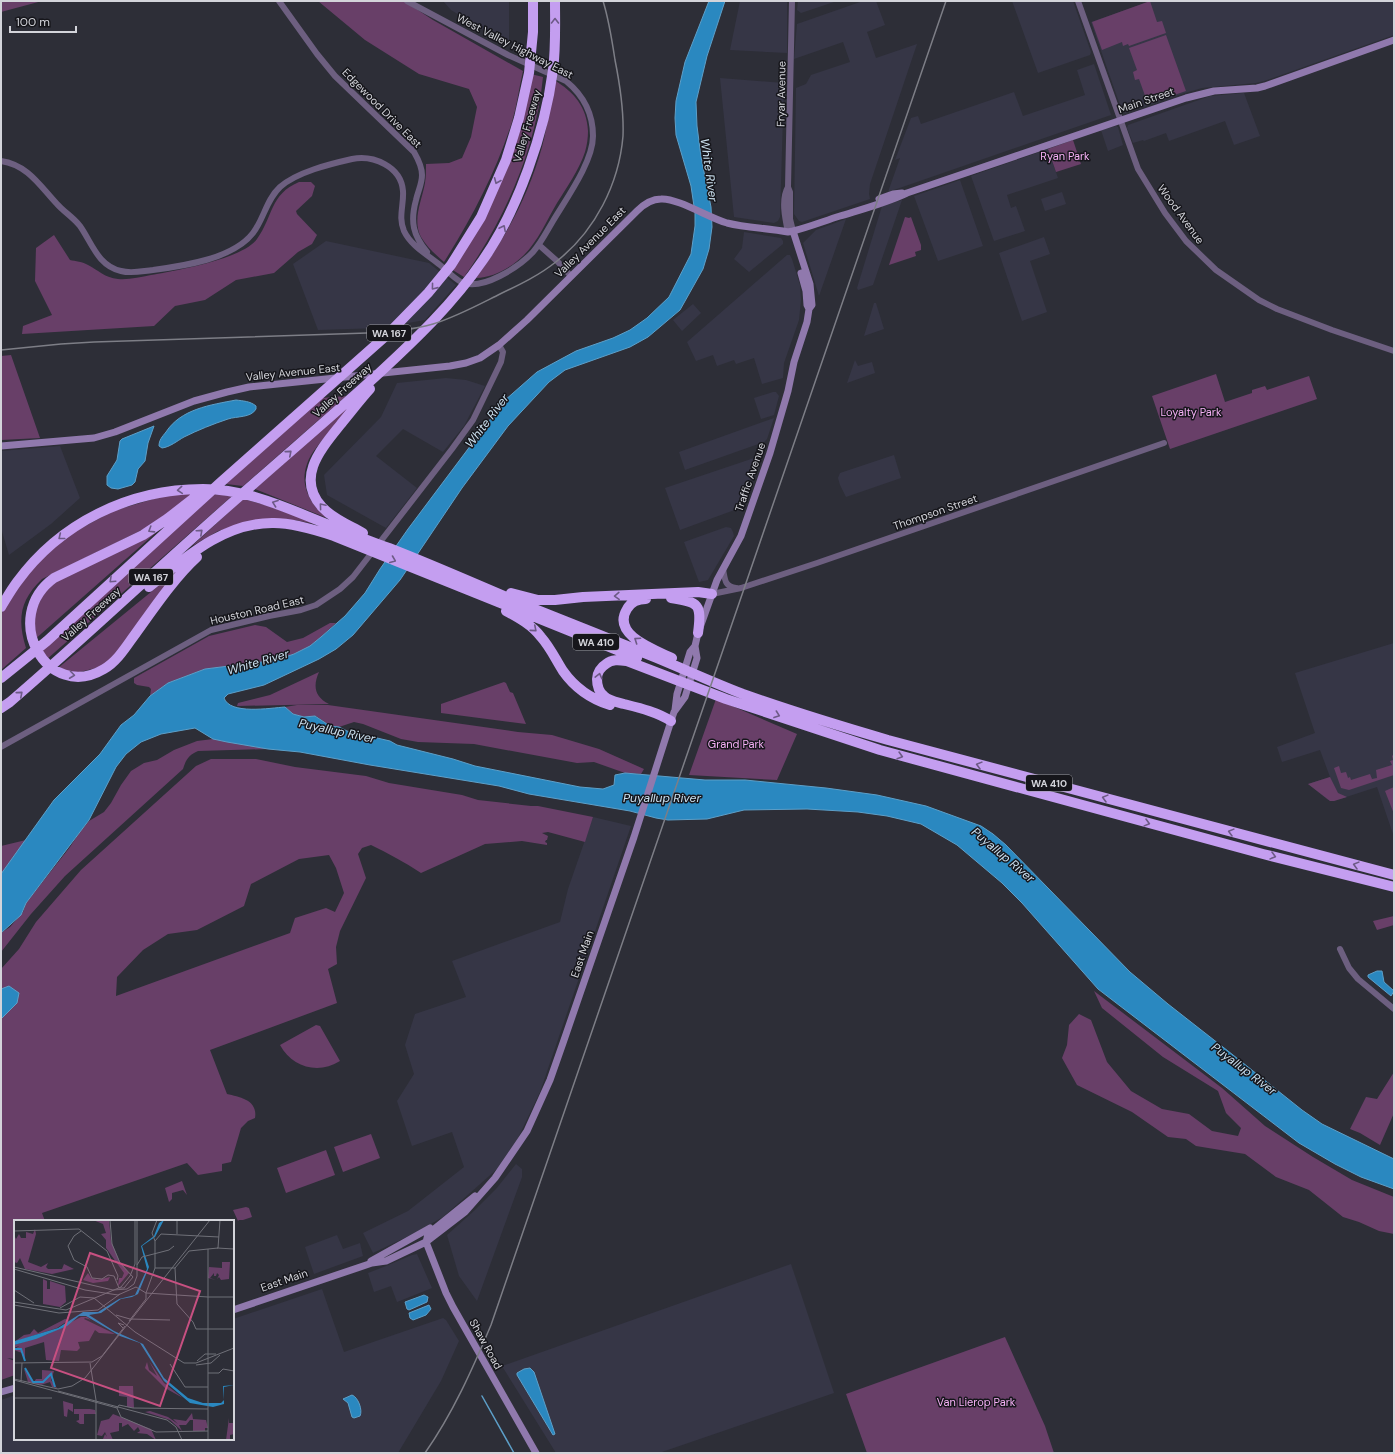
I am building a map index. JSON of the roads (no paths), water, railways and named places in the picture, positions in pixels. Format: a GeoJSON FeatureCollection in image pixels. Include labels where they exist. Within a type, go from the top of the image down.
{"type":"FeatureCollection","features":[{"type":"Feature","properties":{"kind":"highway","name":"Valley Freeway"},"geometry":{"type":"LineString","coordinates":[[1,678],[47,641],[116,576],[313,402],[404,318],[428,293],[458,256],[481,217],[506,160],[529,73],[533,32],[533,1]]}},
{"type":"Feature","properties":{"kind":"highway","name":"Valley Freeway"},"geometry":{"type":"LineString","coordinates":[[1,708],[78,643],[111,611],[260,478],[360,395],[447,307],[483,261],[499,234],[511,211],[539,134],[552,72],[555,40],[555,1]]}},
{"type":"Feature","properties":{"kind":"highway"},"geometry":{"type":"LineString","coordinates":[[360,395],[321,450],[314,463],[311,475],[311,485],[314,494],[323,508],[362,539]]}},
{"type":"Feature","properties":{"kind":"highway"},"geometry":{"type":"LineString","coordinates":[[221,482],[209,486],[154,529],[54,578],[40,588],[34,595],[25,620],[27,640],[35,654],[44,664],[56,672],[74,676],[89,675],[104,669],[113,662],[126,646],[186,567],[207,548],[220,541],[248,531],[275,526],[296,526]]}},
{"type":"Feature","properties":{"kind":"highway"},"geometry":{"type":"LineString","coordinates":[[1,607],[16,583],[30,566],[45,550],[62,536],[100,512],[130,500],[153,494],[180,490],[204,489],[218,489],[240,493],[275,503],[362,539]]}},
{"type":"Feature","properties":{"kind":"highway"},"geometry":{"type":"LineString","coordinates":[[78,643],[194,552],[218,537],[259,524],[275,523],[296,526]]}},
{"type":"Feature","properties":{"kind":"highway","name":"WA 410"},"geometry":{"type":"LineString","coordinates":[[296,526],[362,539],[408,556],[443,575],[451,583],[676,674],[740,703],[838,737],[937,766],[1394,888]]}},
{"type":"Feature","properties":{"kind":"highway","name":"WA 410"},"geometry":{"type":"LineString","coordinates":[[362,539],[443,575],[465,579],[708,680],[801,714],[888,740],[1394,875]]}},
{"type":"Feature","properties":{"kind":"highway"},"geometry":{"type":"LineString","coordinates":[[465,579],[538,600],[698,592],[712,594]]}},
{"type":"Feature","properties":{"kind":"highway"},"geometry":{"type":"LineString","coordinates":[[451,583],[514,616],[535,630],[544,640],[574,685],[593,698],[618,708],[660,720],[673,716]]}},
{"type":"Feature","properties":{"kind":"highway"},"geometry":{"type":"LineString","coordinates":[[708,680],[678,661],[640,642],[627,630],[624,621],[625,614],[632,604],[642,599],[712,594]]}},
{"type":"Feature","properties":{"kind":"highway"},"geometry":{"type":"LineString","coordinates":[[665,598],[687,600],[696,605],[699,610],[700,623],[698,633]]}},
{"type":"Feature","properties":{"kind":"highway"},"geometry":{"type":"LineString","coordinates":[[673,716],[662,715],[603,696],[597,684],[597,676],[600,669],[610,661],[626,661],[740,703]]}},
{"type":"Feature","properties":{"kind":"main road","name":"Main Street"},"geometry":{"type":"LineString","coordinates":[[790,232],[894,199],[907,193],[1203,93],[1265,86],[1394,40]]}},
{"type":"Feature","properties":{"kind":"main road","name":"Valley Avenue East"},"geometry":{"type":"LineString","coordinates":[[1,446],[94,438],[115,432],[194,401],[249,387],[460,365],[480,358],[499,345],[527,320],[642,206],[661,199],[677,203],[726,222],[790,232]]}},
{"type":"Feature","properties":{"kind":"main road","name":"Traffic Avenue"},"geometry":{"type":"LineString","coordinates":[[673,716],[685,697],[697,658],[695,646],[698,633],[712,594],[723,569],[741,536],[770,453],[788,391],[794,362],[807,322],[809,309],[807,305],[806,291],[790,232]]}},
{"type":"Feature","properties":{"kind":"main road","name":"Traffic Avenue"},"geometry":{"type":"LineString","coordinates":[[673,716],[677,694],[690,652],[695,646]]}},
{"type":"Feature","properties":{"kind":"main road","name":"East Main"},"geometry":{"type":"LineString","coordinates":[[234,1310],[372,1262],[386,1261],[426,1242],[465,1212],[491,1183],[527,1131],[550,1080],[634,837],[673,716]]}},
{"type":"Feature","properties":{"kind":"main road","name":"East Main"},"geometry":{"type":"LineString","coordinates":[[426,1242],[428,1234],[491,1183]]}},
{"type":"Feature","properties":{"kind":"main road","name":"East Main"},"geometry":{"type":"LineString","coordinates":[[342,1272],[372,1261],[412,1239],[459,1210]]}},
{"type":"Feature","properties":{"kind":"main road","name":"East Main"},"geometry":{"type":"LineString","coordinates":[[389,1251],[417,1241],[426,1242]]}},
{"type":"Feature","properties":{"kind":"main road","name":"Shaw Road"},"geometry":{"type":"LineString","coordinates":[[426,1242],[453,1307],[536,1453]]}},
{"type":"Feature","properties":{"kind":"main road"},"geometry":{"type":"LineString","coordinates":[[1,1392],[14,1388]]}},
{"type":"Feature","properties":{"kind":"street","name":"Edgewood Drive East"},"geometry":{"type":"LineString","coordinates":[[279,1],[309,44],[336,76],[414,152],[420,163],[422,174],[415,205],[414,230],[420,244],[436,262]]}},
{"type":"Feature","properties":{"kind":"street","name":"West Valley Highway East"},"geometry":{"type":"LineString","coordinates":[[407,1],[508,55],[566,81],[574,88],[584,102],[592,120],[593,138],[591,148],[578,180],[539,245],[529,256],[503,274],[478,284],[464,283],[460,281],[436,262]]}},
{"type":"Feature","properties":{"kind":"street","name":"Fryar Avenue"},"geometry":{"type":"LineString","coordinates":[[790,232],[790,192],[788,187],[792,1]]}},
{"type":"Feature","properties":{"kind":"street","name":"Wood Avenue"},"geometry":{"type":"LineString","coordinates":[[1078,1],[1138,169],[1155,198],[1186,241],[1216,270],[1259,300],[1332,330],[1394,351]]}},
{"type":"Feature","properties":{"kind":"street"},"geometry":{"type":"LineString","coordinates":[[1,161],[15,165],[36,179],[58,206],[79,225],[93,249],[102,260],[117,270],[132,273],[183,266],[223,254],[235,248],[253,233],[260,222],[273,194],[289,180],[344,161],[362,158],[372,159],[389,167],[398,176],[403,190],[400,215],[405,232],[416,246],[436,262]]}},
{"type":"Feature","properties":{"kind":"street"},"geometry":{"type":"LineString","coordinates":[[539,245],[571,276]]}},
{"type":"Feature","properties":{"kind":"street","name":"Houston Road East"},"geometry":{"type":"LineString","coordinates":[[1,747],[211,630],[307,608],[322,602],[340,589],[352,577],[385,536],[473,420],[501,362],[502,352],[499,345]]}},
{"type":"Feature","properties":{"kind":"street","name":"Thompson Street"},"geometry":{"type":"LineString","coordinates":[[712,594],[741,588],[824,561],[1164,443]]}},
{"type":"Feature","properties":{"kind":"street"},"geometry":{"type":"LineString","coordinates":[[723,569],[727,584],[732,588],[741,588]]}},
{"type":"Feature","properties":{"kind":"street"},"geometry":{"type":"LineString","coordinates":[[1340,949],[1349,968],[1358,979],[1394,1009]]}},
{"type":"Feature","properties":{"kind":"water","name":"Puyallup River"},"geometry":{"type":"Polygon","coordinates":[[[709,1],[725,1],[707,56],[696,102],[697,126],[701,157],[711,207],[712,227],[709,249],[703,269],[680,310],[648,337],[630,347],[565,370],[549,382],[508,426],[462,488],[400,580],[353,635],[336,649],[319,659],[264,685],[228,694],[224,698],[234,707],[242,709],[285,707],[293,714],[304,717],[315,716],[330,726],[339,727],[347,731],[390,741],[397,745],[475,766],[580,787],[603,789],[614,785],[615,775],[625,773],[705,780],[745,780],[877,795],[926,806],[981,826],[1006,845],[1130,972],[1168,1004],[1302,1110],[1322,1124],[1394,1159],[1394,1189],[1361,1177],[1299,1143],[1098,989],[1022,903],[1002,883],[957,845],[921,824],[887,816],[858,812],[807,809],[744,810],[707,819],[668,820],[630,811],[529,794],[499,786],[300,752],[268,749],[227,742],[213,739],[195,728],[161,734],[141,742],[126,754],[116,767],[89,820],[26,903],[21,915],[1,933],[1,874],[54,800],[100,754],[121,725],[134,715],[150,696],[168,683],[205,669],[277,660],[310,646],[345,616],[365,593],[408,529],[504,401],[537,372],[576,351],[613,338],[630,330],[647,318],[669,297],[691,254],[695,226],[695,213],[691,186],[676,135],[676,101],[685,62],[709,1]]]}},
{"type":"Feature","properties":{"kind":"water"},"geometry":{"type":"Polygon","coordinates":[[[236,400],[251,403],[256,406],[256,409],[251,414],[228,419],[184,437],[168,446],[162,448],[159,446],[162,437],[172,424],[188,413],[206,406],[236,400]]]}},
{"type":"Feature","properties":{"kind":"water"},"geometry":{"type":"Polygon","coordinates":[[[154,426],[148,443],[145,461],[138,469],[135,482],[132,485],[118,489],[111,488],[107,485],[107,476],[117,460],[120,441],[154,426]]]}},
{"type":"Feature","properties":{"kind":"water"},"geometry":{"type":"Polygon","coordinates":[[[1377,971],[1382,971],[1384,982],[1394,991],[1391,996],[1368,977],[1368,975],[1377,971]]]}},
{"type":"Feature","properties":{"kind":"water"},"geometry":{"type":"Polygon","coordinates":[[[9,986],[19,993],[17,1003],[1,1019],[1,989],[9,986]]]}},
{"type":"Feature","properties":{"kind":"water"},"geometry":{"type":"Polygon","coordinates":[[[424,1295],[428,1297],[427,1302],[409,1310],[407,1309],[405,1302],[424,1295]]]}},
{"type":"Feature","properties":{"kind":"water"},"geometry":{"type":"Polygon","coordinates":[[[429,1305],[431,1309],[426,1315],[413,1320],[410,1318],[409,1313],[429,1305]]]}},
{"type":"Feature","properties":{"kind":"water"},"geometry":{"type":"Polygon","coordinates":[[[530,1368],[534,1372],[555,1434],[553,1435],[517,1375],[517,1373],[524,1369],[530,1368]]]}},
{"type":"Feature","properties":{"kind":"water"},"geometry":{"type":"Polygon","coordinates":[[[352,1395],[358,1401],[361,1410],[360,1416],[354,1418],[352,1417],[348,1403],[343,1399],[352,1395]]]}},
{"type":"Feature","properties":{"kind":"waterway"},"geometry":{"type":"LineString","coordinates":[[482,1396],[514,1453]]}},
{"type":"Feature","properties":{"kind":"railway"},"geometry":{"type":"LineString","coordinates":[[1,350],[94,342],[367,333],[409,329],[433,324],[450,318],[537,275],[571,249],[594,221],[610,189],[621,154],[623,126],[620,88],[610,30],[603,1]]}},
{"type":"Feature","properties":{"kind":"railway"},"geometry":{"type":"LineString","coordinates":[[425,1453],[453,1407],[491,1325],[946,1]]}},
{"type":"Feature","properties":{"kind":"park label","name":"Ryan Park"},"geometry":{"type":"Point","coordinates":[1065,156]}},
{"type":"Feature","properties":{"kind":"park label","name":"Loyalty Park"},"geometry":{"type":"Point","coordinates":[1191,412]}},
{"type":"Feature","properties":{"kind":"park label","name":"Grand Park"},"geometry":{"type":"Point","coordinates":[736,744]}},
{"type":"Feature","properties":{"kind":"park label","name":"Van Lierop Park"},"geometry":{"type":"Point","coordinates":[976,1402]}},
{"type":"Feature","properties":{"kind":"water label","name":"White River"},"geometry":{"type":"Point","coordinates":[709,170]}},
{"type":"Feature","properties":{"kind":"water label","name":"White River"},"geometry":{"type":"Point","coordinates":[487,421]}},
{"type":"Feature","properties":{"kind":"water label","name":"White River"},"geometry":{"type":"Point","coordinates":[258,662]}}]}
